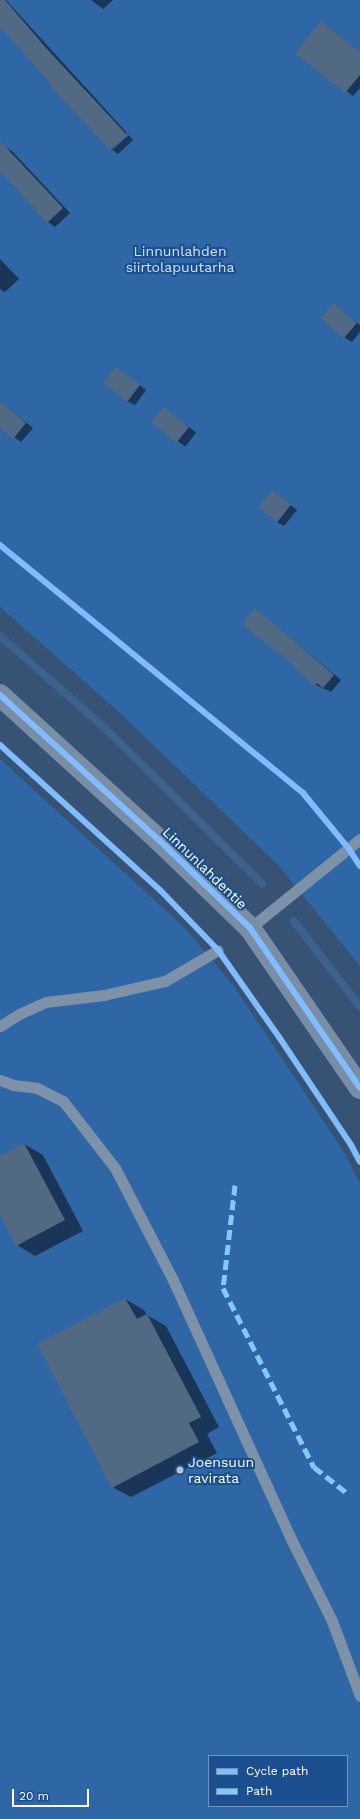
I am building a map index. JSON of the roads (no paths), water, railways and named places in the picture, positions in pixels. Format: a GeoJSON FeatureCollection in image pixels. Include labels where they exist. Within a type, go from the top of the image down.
{"type":"FeatureCollection","features":[{"type":"Feature","properties":{"kind":"street","name":"Linnunlahdentie"},"geometry":{"type":"LineString","coordinates":[[0,694],[159,840],[250,928],[360,1088]]}},
{"type":"Feature","properties":{"kind":"lane"},"geometry":{"type":"LineString","coordinates":[[250,928],[360,839]]}},
{"type":"Feature","properties":{"kind":"lane"},"geometry":{"type":"LineString","coordinates":[[0,1026],[19,1014],[46,1002],[104,995],[165,981],[218,950]]}},
{"type":"Feature","properties":{"kind":"lane"},"geometry":{"type":"LineString","coordinates":[[0,1080],[14,1086],[37,1088],[63,1101],[115,1168],[173,1280],[290,1539],[332,1621],[360,1696]]}},
{"type":"Feature","properties":{"kind":"waterway"},"geometry":{"type":"LineString","coordinates":[[0,636],[106,729],[262,884]]}},
{"type":"Feature","properties":{"kind":"waterway"},"geometry":{"type":"LineString","coordinates":[[294,921],[360,1007]]}},
{"type":"Feature","properties":{"kind":"place","name":"Joensuun ravirata"},"geometry":{"type":"Point","coordinates":[180,1470]}},
{"type":"Feature","properties":{"kind":"park label","name":"Linnunlahden siirtolapuutarha"},"geometry":{"type":"Point","coordinates":[180,260]}}]}
